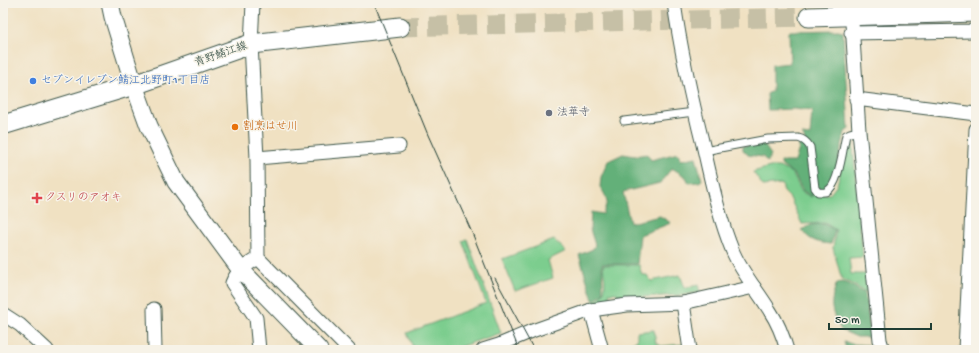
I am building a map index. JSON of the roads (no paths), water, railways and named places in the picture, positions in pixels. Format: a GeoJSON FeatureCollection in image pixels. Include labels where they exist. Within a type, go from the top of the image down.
{"type":"FeatureCollection","features":[{"type":"Feature","properties":{"kind":"main road"},"geometry":{"type":"LineString","coordinates":[[809,17],[976,12]]}},
{"type":"Feature","properties":{"kind":"main road","name":"青野鯖江線"},"geometry":{"type":"LineString","coordinates":[[3,125],[134,85],[251,44],[400,28]]}},
{"type":"Feature","properties":{"kind":"street"},"geometry":{"type":"LineString","coordinates":[[110,3],[113,18],[148,126],[176,182],[240,269],[319,350]]}},
{"type":"Feature","properties":{"kind":"street"},"geometry":{"type":"LineString","coordinates":[[252,3],[251,44],[257,158],[258,258],[349,350]]}},
{"type":"Feature","properties":{"kind":"street"},"geometry":{"type":"LineString","coordinates":[[674,3],[679,37],[694,112],[718,210],[739,265],[779,326],[786,350]]}},
{"type":"Feature","properties":{"kind":"street"},"geometry":{"type":"LineString","coordinates":[[878,344],[856,99],[852,28],[973,31],[976,29]]}},
{"type":"Feature","properties":{"kind":"street"},"geometry":{"type":"LineString","coordinates":[[856,99],[976,114]]}},
{"type":"Feature","properties":{"kind":"street"},"geometry":{"type":"LineString","coordinates":[[965,350],[976,129]]}},
{"type":"Feature","properties":{"kind":"street"},"geometry":{"type":"LineString","coordinates":[[257,158],[398,146]]}},
{"type":"Feature","properties":{"kind":"street"},"geometry":{"type":"LineString","coordinates":[[258,258],[240,269],[232,283],[256,318],[259,350]]}},
{"type":"Feature","properties":{"kind":"street"},"geometry":{"type":"LineString","coordinates":[[483,350],[591,310],[627,305],[683,303],[754,287]]}},
{"type":"Feature","properties":{"kind":"street"},"geometry":{"type":"LineString","coordinates":[[683,303],[690,350]]}},
{"type":"Feature","properties":{"kind":"street"},"geometry":{"type":"LineString","coordinates":[[154,309],[155,350]]}},
{"type":"Feature","properties":{"kind":"street"},"geometry":{"type":"LineString","coordinates":[[591,310],[602,350]]}},
{"type":"Feature","properties":{"kind":"street"},"geometry":{"type":"LineString","coordinates":[[3,314],[20,325],[47,350]]}},
{"type":"Feature","properties":{"kind":"lane"},"geometry":{"type":"LineString","coordinates":[[624,121],[694,112]]}},
{"type":"Feature","properties":{"kind":"lane"},"geometry":{"type":"LineString","coordinates":[[704,151],[768,139],[802,139],[810,147],[815,188],[818,192],[826,192],[832,188],[836,180],[846,136],[850,132],[859,131]]}},
{"type":"Feature","properties":{"kind":"tunnel"},"geometry":{"type":"LineString","coordinates":[[400,27],[809,17]]}},
{"type":"Feature","properties":{"kind":"tram line"},"geometry":{"type":"LineString","coordinates":[[374,3],[428,135],[473,235],[519,350]]}},
{"type":"Feature","properties":{"kind":"tram line"},"geometry":{"type":"LineString","coordinates":[[495,278],[534,350]]}},
{"type":"Feature","properties":{"kind":"place","name":"セブンイレブン鯖江北野町1丁目店"},"geometry":{"type":"Point","coordinates":[33,81]}},
{"type":"Feature","properties":{"kind":"place","name":"法華寺"},"geometry":{"type":"Point","coordinates":[549,113]}},
{"type":"Feature","properties":{"kind":"place","name":"割烹はせ川"},"geometry":{"type":"Point","coordinates":[235,127]}},
{"type":"Feature","properties":{"kind":"place","name":"クスリのアオキ"},"geometry":{"type":"Point","coordinates":[37,198]}}]}
